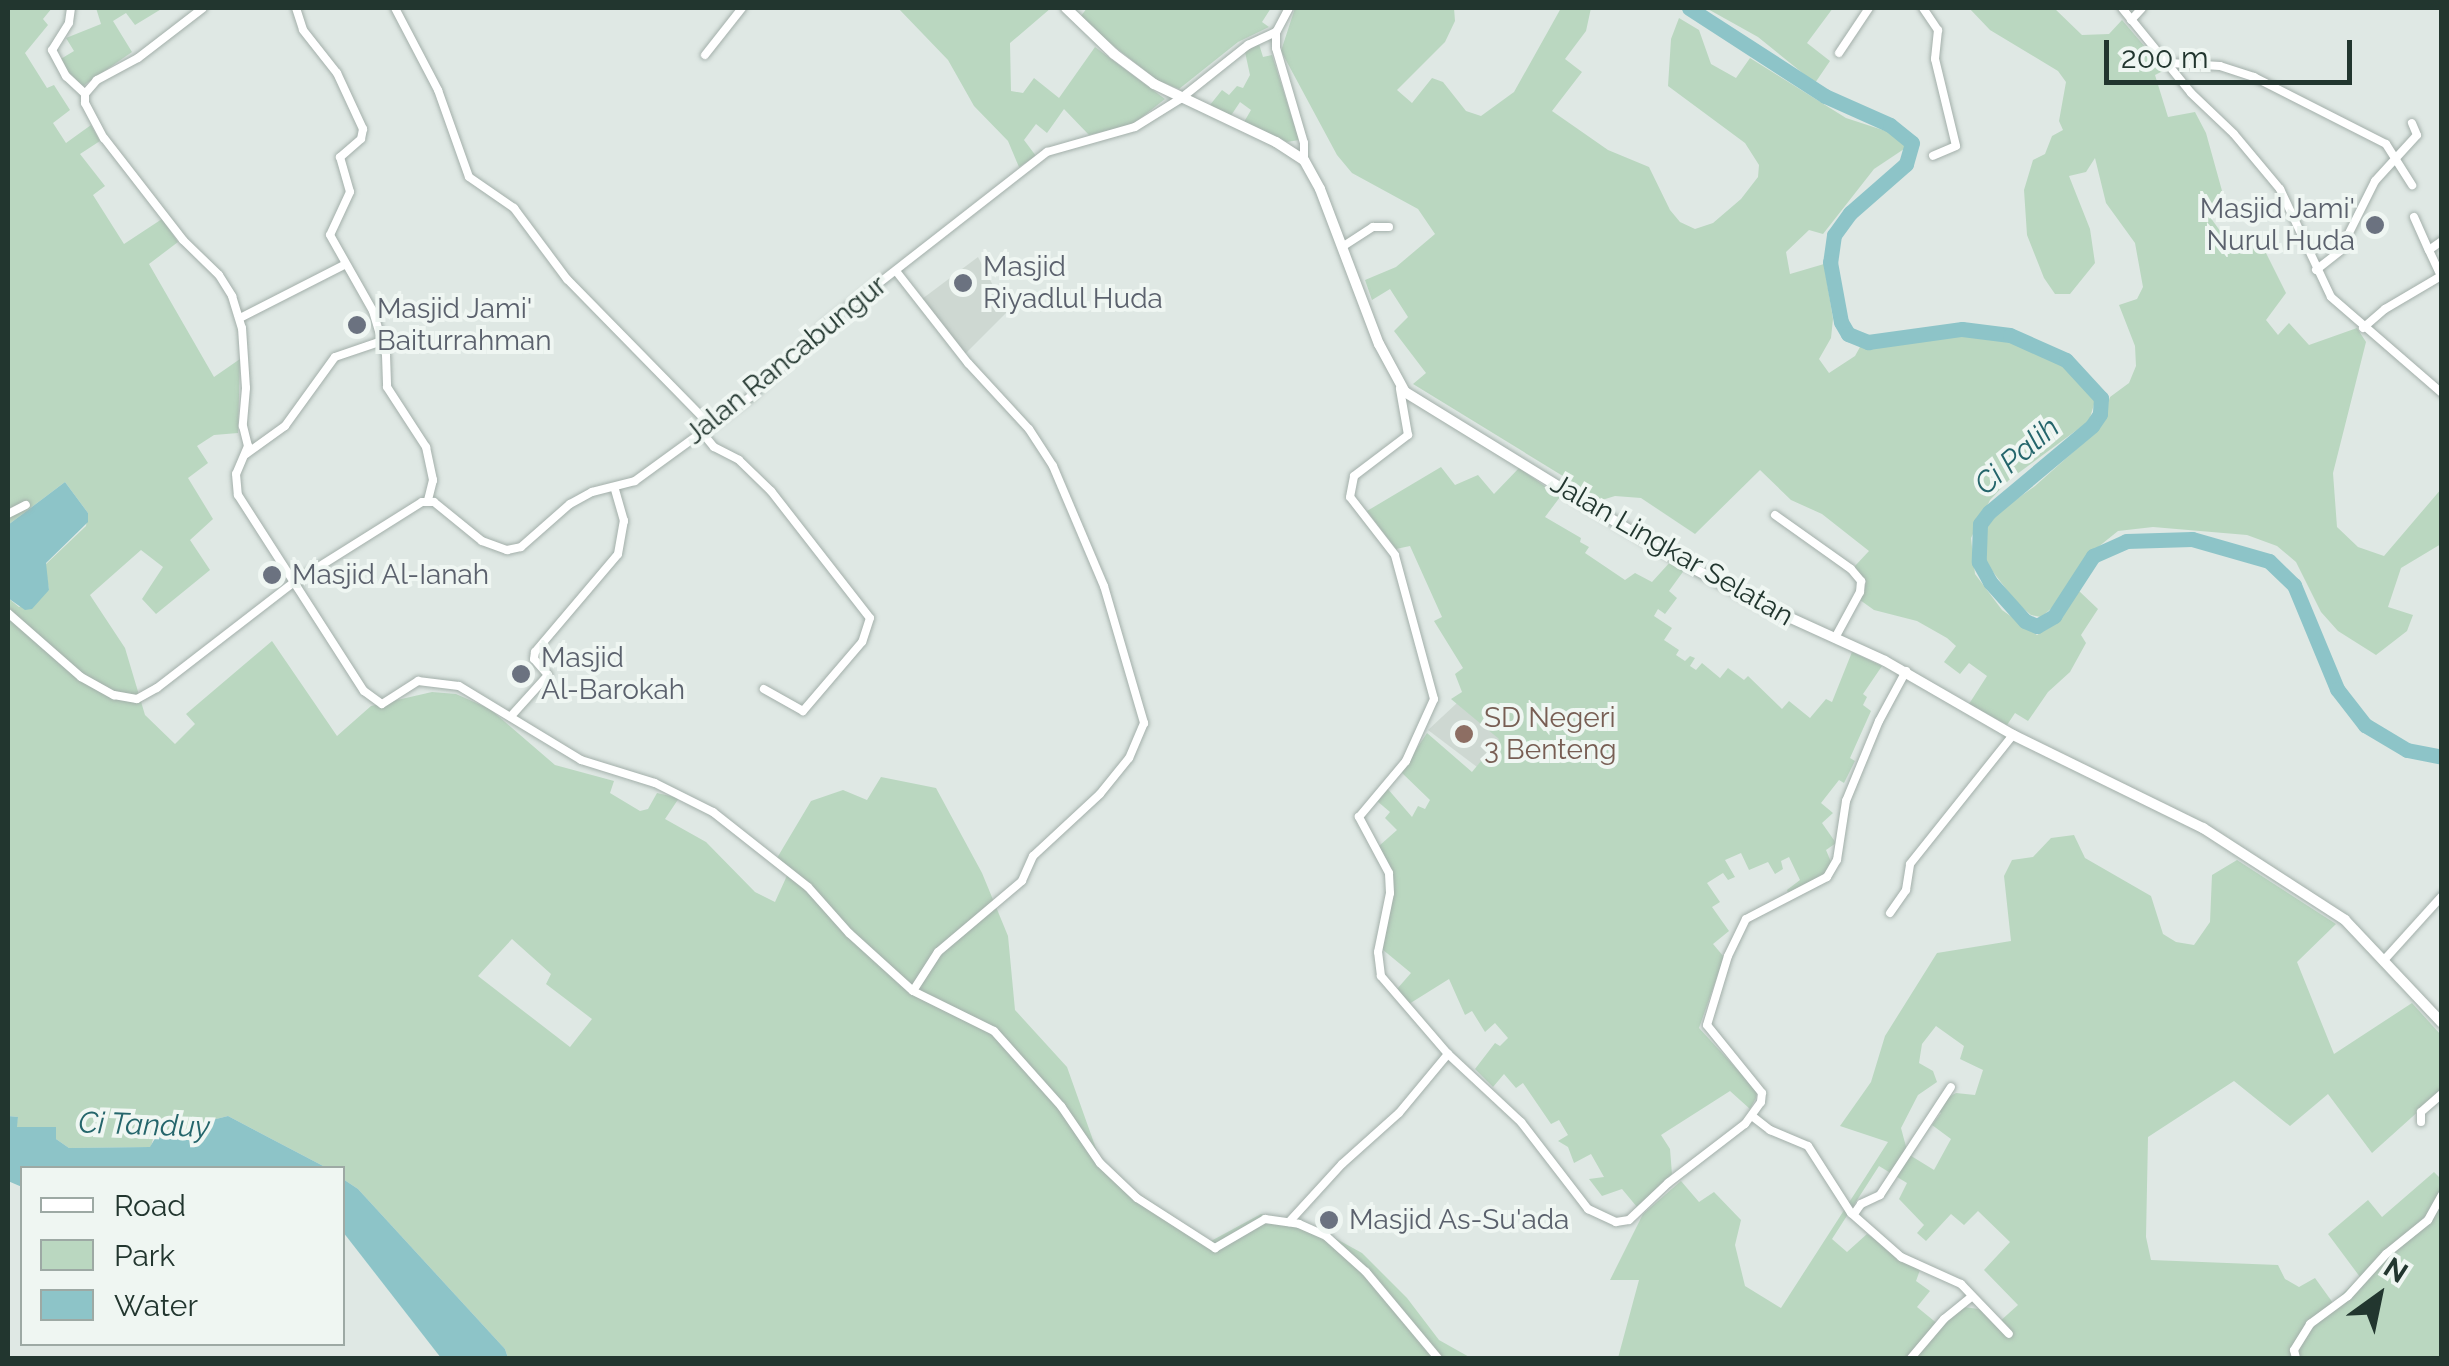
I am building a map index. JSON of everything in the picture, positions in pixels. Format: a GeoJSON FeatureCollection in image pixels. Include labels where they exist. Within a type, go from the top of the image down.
{"type":"FeatureCollection","features":[{"type":"Feature","properties":{"kind":"street"},"geometry":{"type":"LineString","coordinates":[[71,8],[69,23],[52,50],[66,76],[85,94],[104,138],[183,240],[219,275],[240,318],[246,454]]}},
{"type":"Feature","properties":{"kind":"street"},"geometry":{"type":"LineString","coordinates":[[85,94],[97,80],[138,58],[203,8]]}},
{"type":"Feature","properties":{"kind":"street"},"geometry":{"type":"LineString","coordinates":[[8,613],[80,676],[114,694],[137,698],[157,688],[293,582],[428,500],[432,465],[416,426],[386,387],[382,341],[370,302],[344,265],[329,230],[343,213],[350,192],[340,157],[361,138],[363,129],[336,74],[304,30],[296,8]]}},
{"type":"Feature","properties":{"kind":"street"},"geometry":{"type":"LineString","coordinates":[[395,8],[438,90],[469,177],[514,208],[567,278],[704,427],[714,447],[739,460],[770,490],[870,618],[862,642],[803,711],[764,689]]}},
{"type":"Feature","properties":{"kind":"street"},"geometry":{"type":"LineString","coordinates":[[705,54],[742,8]]}},
{"type":"Feature","properties":{"kind":"street"},"geometry":{"type":"LineString","coordinates":[[1066,8],[1126,64],[1180,98],[1276,142],[1304,160],[1316,178],[1399,384],[1408,435],[1354,476],[1350,497],[1395,556],[1434,699],[1406,761],[1360,818],[1389,873],[1390,893],[1378,952],[1381,976],[1448,1054],[1521,1122],[1588,1210],[1616,1222],[1629,1220],[1752,1116],[1762,1097],[1760,1089],[1708,1028],[1728,956],[1746,919],[1827,878],[1837,860],[1846,801],[1878,720],[1906,672]]}},
{"type":"Feature","properties":{"kind":"street"},"geometry":{"type":"LineString","coordinates":[[1289,8],[1276,32],[1278,64],[1294,103],[1304,160]]}},
{"type":"Feature","properties":{"kind":"street"},"geometry":{"type":"LineString","coordinates":[[1839,53],[1869,8]]}},
{"type":"Feature","properties":{"kind":"street"},"geometry":{"type":"LineString","coordinates":[[1923,8],[1938,30],[1935,59],[1956,146],[1933,156]]}},
{"type":"Feature","properties":{"kind":"street"},"geometry":{"type":"LineString","coordinates":[[2122,8],[2205,109],[2234,134],[2280,189],[2331,297],[2442,393]]}},
{"type":"Feature","properties":{"kind":"street"},"geometry":{"type":"LineString","coordinates":[[2131,20],[2142,8]]}},
{"type":"Feature","properties":{"kind":"street","name":"Jalan Rancabungur"},"geometry":{"type":"LineString","coordinates":[[428,500],[474,536],[506,550],[521,547],[570,504],[635,481],[750,397],[828,323],[1048,152],[1135,126],[1180,98],[1234,54],[1276,32]]}},
{"type":"Feature","properties":{"kind":"street"},"geometry":{"type":"LineString","coordinates":[[2170,62],[2234,68],[2386,144],[2412,186]]}},
{"type":"Feature","properties":{"kind":"street"},"geometry":{"type":"LineString","coordinates":[[2316,270],[2340,251],[2375,182],[2418,135],[2412,123]]}},
{"type":"Feature","properties":{"kind":"street"},"geometry":{"type":"LineString","coordinates":[[2363,328],[2385,309],[2441,276],[2414,217]]}},
{"type":"Feature","properties":{"kind":"street"},"geometry":{"type":"LineString","coordinates":[[1342,247],[1373,227],[1389,227]]}},
{"type":"Feature","properties":{"kind":"street"},"geometry":{"type":"LineString","coordinates":[[2429,250],[2442,241]]}},
{"type":"Feature","properties":{"kind":"street"},"geometry":{"type":"LineString","coordinates":[[240,318],[344,265]]}},
{"type":"Feature","properties":{"kind":"street"},"geometry":{"type":"LineString","coordinates":[[896,271],[968,363],[1028,429],[1053,466],[1104,586],[1144,723],[1128,758],[1100,794],[1033,856],[1022,881],[938,952],[913,991]]}},
{"type":"Feature","properties":{"kind":"street"},"geometry":{"type":"LineString","coordinates":[[382,341],[336,357],[286,426],[246,454],[236,474],[238,495],[350,674],[376,702],[384,704],[418,681],[444,681],[512,715],[581,760],[655,783],[712,812],[808,887],[850,934],[913,991],[994,1031],[1061,1106],[1100,1164],[1137,1198],[1202,1242],[1220,1247],[1258,1220],[1289,1222],[1337,1244],[1438,1358]]}},
{"type":"Feature","properties":{"kind":"street","name":"Jalan Lingkar Selatan"},"geometry":{"type":"LineString","coordinates":[[1399,384],[1420,402],[1683,562],[1906,672],[2013,735],[2203,828],[2345,920],[2442,1023]]}},
{"type":"Feature","properties":{"kind":"street"},"geometry":{"type":"LineString","coordinates":[[512,715],[548,674],[536,661],[534,652],[618,554],[624,522],[614,486]]}},
{"type":"Feature","properties":{"kind":"street"},"geometry":{"type":"LineString","coordinates":[[8,514],[26,504]]}},
{"type":"Feature","properties":{"kind":"street"},"geometry":{"type":"LineString","coordinates":[[1775,515],[1851,569],[1861,581],[1860,592],[1835,638]]}},
{"type":"Feature","properties":{"kind":"street"},"geometry":{"type":"LineString","coordinates":[[1890,913],[1906,890],[1910,864],[2013,735]]}},
{"type":"Feature","properties":{"kind":"street"},"geometry":{"type":"LineString","coordinates":[[2384,959],[2442,896]]}},
{"type":"Feature","properties":{"kind":"street"},"geometry":{"type":"LineString","coordinates":[[1289,1222],[1342,1164],[1399,1113],[1448,1054]]}},
{"type":"Feature","properties":{"kind":"street"},"geometry":{"type":"LineString","coordinates":[[1854,1214],[1880,1195],[1951,1087]]}},
{"type":"Feature","properties":{"kind":"street"},"geometry":{"type":"LineString","coordinates":[[2421,1122],[2421,1112],[2442,1094]]}},
{"type":"Feature","properties":{"kind":"street"},"geometry":{"type":"LineString","coordinates":[[1752,1116],[1812,1150],[1836,1196],[1854,1214],[1901,1257],[1955,1281],[2009,1334]]}},
{"type":"Feature","properties":{"kind":"street"},"geometry":{"type":"LineString","coordinates":[[2296,1358],[2294,1350],[2310,1324],[2348,1296],[2386,1254],[2428,1220],[2442,1195]]}},
{"type":"Feature","properties":{"kind":"street"},"geometry":{"type":"LineString","coordinates":[[1911,1358],[1944,1319],[1972,1296]]}},
{"type":"Feature","properties":{"kind":"shaded area"},"geometry":{"type":"Polygon","coordinates":[[[978,257],[1007,312],[965,354],[922,299],[978,257]]]}},
{"type":"Feature","properties":{"kind":"shaded area","name":"SD Negeri 3 Benteng"},"geometry":{"type":"Polygon","coordinates":[[[1457,703],[1500,739],[1477,767],[1428,730],[1457,703]]]}},
{"type":"Feature","properties":{"kind":"green space"},"geometry":{"type":"Polygon","coordinates":[[[8,8],[52,8],[43,19],[48,25],[25,53],[47,88],[54,85],[70,110],[53,123],[66,143],[91,125],[100,141],[80,154],[105,186],[93,195],[124,244],[162,219],[178,242],[149,264],[214,377],[240,359],[238,433],[214,435],[197,446],[208,463],[188,478],[213,519],[190,540],[210,570],[156,614],[142,599],[163,567],[141,550],[90,595],[125,648],[145,715],[175,744],[195,724],[186,714],[272,641],[337,736],[371,706],[432,692],[456,694],[490,709],[555,765],[614,781],[610,793],[640,811],[648,809],[657,793],[679,798],[665,819],[706,842],[755,892],[775,902],[790,869],[777,858],[811,801],[843,790],[867,800],[881,777],[936,788],[982,873],[1008,936],[1015,1010],[1067,1067],[1099,1157],[1120,1182],[1211,1241],[1261,1214],[1309,1224],[1362,1253],[1407,1298],[1439,1340],[1471,1358],[508,1358],[505,1349],[358,1189],[345,1180],[345,1166],[323,1166],[228,1116],[212,1120],[199,1133],[153,1139],[151,1147],[69,1148],[56,1139],[56,1127],[16,1127],[18,1117],[8,1116],[8,598],[19,607],[49,590],[45,565],[86,526],[88,513],[65,482],[8,525],[8,8]],[[512,939],[478,976],[570,1047],[592,1019],[546,984],[551,974],[512,939]]]}},
{"type":"Feature","properties":{"kind":"green space"},"geometry":{"type":"Polygon","coordinates":[[[96,8],[163,8],[135,25],[126,13],[113,21],[132,52],[80,88],[59,60],[74,51],[66,38],[101,24],[96,8]]]}},
{"type":"Feature","properties":{"kind":"green space"},"geometry":{"type":"Polygon","coordinates":[[[898,8],[1051,8],[1010,43],[1011,91],[1023,93],[1034,78],[1059,98],[1095,47],[1165,99],[1132,125],[1089,135],[1064,109],[1047,133],[1036,124],[1024,140],[1036,156],[1019,167],[1008,141],[974,106],[948,60],[898,8]]]}},
{"type":"Feature","properties":{"kind":"green space"},"geometry":{"type":"Polygon","coordinates":[[[1087,8],[1271,8],[1262,22],[1269,27],[1238,42],[1179,89],[1157,80],[1101,36],[1081,16],[1087,8]]]}},
{"type":"Feature","properties":{"kind":"green space"},"geometry":{"type":"Polygon","coordinates":[[[1295,8],[1454,8],[1455,21],[1445,42],[1397,90],[1412,103],[1432,78],[1443,82],[1466,111],[1481,116],[1514,92],[1561,8],[1591,8],[1586,31],[1565,59],[1582,72],[1552,111],[1608,150],[1649,167],[1670,210],[1680,222],[1695,229],[1713,223],[1741,199],[1758,177],[1759,165],[1745,143],[1668,86],[1671,39],[1679,18],[1699,30],[1711,64],[1736,78],[1750,58],[1846,118],[1898,135],[1906,143],[1904,149],[1874,169],[1823,234],[1809,230],[1786,252],[1790,274],[1824,264],[1833,319],[1831,338],[1819,359],[1829,373],[1855,356],[1860,347],[1961,334],[2034,347],[2053,357],[2088,387],[2095,401],[2089,421],[2009,480],[1990,500],[1971,538],[1975,574],[2002,610],[2037,635],[2055,624],[2078,590],[2098,609],[2081,635],[2086,643],[2070,672],[2048,692],[2028,721],[2015,713],[2007,725],[1969,704],[1987,676],[1969,663],[1960,674],[1944,662],[1956,646],[1947,638],[1917,621],[1874,610],[1860,600],[1866,583],[1854,567],[1869,551],[1822,514],[1791,500],[1760,470],[1695,534],[1641,498],[1615,496],[1602,500],[1413,384],[1426,373],[1394,331],[1408,317],[1390,289],[1372,300],[1365,280],[1396,267],[1435,234],[1418,209],[1352,173],[1337,155],[1281,51],[1295,8]]]}},
{"type":"Feature","properties":{"kind":"green space"},"geometry":{"type":"Polygon","coordinates":[[[1706,8],[1833,8],[1807,43],[1830,61],[1815,83],[1758,37],[1706,8]]]}},
{"type":"Feature","properties":{"kind":"green space"},"geometry":{"type":"Polygon","coordinates":[[[1969,8],[2054,8],[2082,35],[2109,34],[2122,20],[2165,70],[2155,75],[2168,117],[2195,112],[2206,133],[2224,198],[2205,210],[2236,253],[2259,239],[2286,293],[2266,320],[2278,335],[2289,323],[2309,345],[2357,328],[2366,342],[2333,473],[2337,527],[2358,547],[2384,556],[2442,488],[2441,544],[2401,568],[2388,607],[2413,615],[2407,631],[2376,655],[2338,631],[2321,612],[2296,562],[2277,546],[2247,535],[2153,527],[2118,531],[2087,556],[2053,607],[2041,617],[2031,615],[2016,602],[1984,560],[1981,540],[1990,518],[2035,486],[2090,437],[2102,422],[2110,397],[2129,383],[2136,366],[2135,346],[2119,305],[2137,299],[2143,287],[2135,243],[2106,203],[2095,158],[2086,172],[2069,176],[2090,229],[2095,263],[2070,294],[2055,294],[2044,278],[2027,235],[2024,190],[2033,160],[2045,154],[2052,136],[2063,130],[2059,121],[2066,82],[2058,71],[1990,30],[1969,8]]]}},
{"type":"Feature","properties":{"kind":"green space"},"geometry":{"type":"Polygon","coordinates":[[[1259,44],[1263,57],[1272,55],[1299,140],[1287,142],[1244,122],[1251,110],[1240,102],[1230,117],[1210,105],[1222,90],[1229,95],[1237,86],[1243,88],[1250,75],[1245,52],[1259,44]]]}},
{"type":"Feature","properties":{"kind":"green space"},"geometry":{"type":"Polygon","coordinates":[[[1441,467],[1455,485],[1478,475],[1494,494],[1519,468],[1560,497],[1545,517],[1581,538],[1580,542],[1589,547],[1585,553],[1625,580],[1635,573],[1652,582],[1671,561],[1685,569],[1669,591],[1677,598],[1665,614],[1658,609],[1654,616],[1672,628],[1664,640],[1679,650],[1676,655],[1685,661],[1690,656],[1695,658],[1690,666],[1696,670],[1702,663],[1720,678],[1728,668],[1744,680],[1748,676],[1782,709],[1789,701],[1810,718],[1826,699],[1832,702],[1852,652],[1882,666],[1863,694],[1867,697],[1863,705],[1871,711],[1850,758],[1855,761],[1844,783],[1839,780],[1821,803],[1833,813],[1822,823],[1836,843],[1826,850],[1831,862],[1825,876],[1790,898],[1787,890],[1800,880],[1789,857],[1781,861],[1783,869],[1775,874],[1768,862],[1749,870],[1741,853],[1725,860],[1735,877],[1728,880],[1723,873],[1707,883],[1720,902],[1712,907],[1729,931],[1713,944],[1724,957],[1699,1028],[1757,1091],[1756,1098],[1750,1109],[1730,1091],[1661,1135],[1670,1149],[1672,1174],[1637,1207],[1622,1189],[1602,1196],[1589,1179],[1604,1177],[1591,1154],[1574,1163],[1568,1147],[1558,1141],[1568,1135],[1559,1120],[1551,1124],[1523,1083],[1516,1088],[1504,1074],[1493,1087],[1475,1069],[1495,1043],[1500,1046],[1508,1038],[1495,1023],[1485,1032],[1472,1011],[1465,1015],[1449,979],[1409,1004],[1397,989],[1411,973],[1382,949],[1393,873],[1379,846],[1397,830],[1385,818],[1390,812],[1377,801],[1387,788],[1412,817],[1418,806],[1425,809],[1430,800],[1401,772],[1427,733],[1472,772],[1499,739],[1451,699],[1462,692],[1455,674],[1463,668],[1434,621],[1442,617],[1410,546],[1396,549],[1367,511],[1441,467]]]}},
{"type":"Feature","properties":{"kind":"green space"},"geometry":{"type":"Polygon","coordinates":[[[2074,835],[2085,858],[2151,896],[2163,934],[2176,942],[2194,945],[2210,922],[2212,875],[2237,860],[2336,924],[2297,962],[2334,1054],[2412,1003],[2441,1035],[2441,1091],[2372,1153],[2328,1094],[2290,1126],[2234,1081],[2148,1137],[2146,1237],[2151,1260],[2278,1265],[2285,1279],[2299,1287],[2315,1278],[2333,1303],[2360,1277],[2328,1234],[2368,1200],[2382,1217],[2434,1172],[2442,1180],[2441,1358],[1618,1358],[1639,1280],[1610,1280],[1643,1214],[1681,1181],[1699,1202],[1714,1192],[1741,1220],[1735,1245],[1745,1286],[1781,1308],[1888,1142],[1840,1126],[1871,1082],[1885,1036],[1937,953],[2011,941],[2004,876],[2012,860],[2033,857],[2051,838],[2074,835]],[[1936,1026],[1922,1044],[1919,1063],[1933,1071],[1937,1082],[1918,1095],[1901,1128],[1908,1154],[1934,1170],[1951,1139],[1932,1125],[1941,1113],[1933,1106],[1956,1093],[1975,1095],[1983,1070],[1960,1059],[1964,1046],[1936,1026]],[[1879,1166],[1832,1239],[1847,1252],[1867,1234],[1920,1270],[1916,1281],[1930,1291],[1917,1307],[1939,1325],[1963,1307],[1979,1309],[1998,1323],[2018,1305],[1984,1270],[2010,1242],[1978,1211],[1964,1225],[1951,1214],[1926,1241],[1917,1233],[1924,1225],[1899,1199],[1907,1183],[1879,1166]]]}},
{"type":"Feature","properties":{"kind":"water"},"geometry":{"type":"Polygon","coordinates":[[[65,482],[88,513],[88,522],[46,563],[49,590],[32,609],[25,610],[8,598],[8,525],[65,482]]]}},
{"type":"Feature","properties":{"kind":"water"},"geometry":{"type":"Polygon","coordinates":[[[8,1116],[18,1117],[17,1127],[56,1127],[56,1139],[69,1148],[150,1147],[157,1135],[176,1136],[184,1128],[199,1133],[212,1120],[228,1116],[323,1166],[20,1166],[20,1186],[8,1181],[8,1116]]]}},
{"type":"Feature","properties":{"kind":"water"},"geometry":{"type":"Polygon","coordinates":[[[345,1180],[358,1189],[505,1349],[508,1358],[441,1358],[345,1235],[345,1180]]]}},
{"type":"Feature","properties":{"kind":"waterway","name":"Ci Palih"},"geometry":{"type":"LineString","coordinates":[[1689,8],[1825,96],[1890,125],[1912,143],[1906,164],[1850,213],[1834,235],[1830,262],[1841,322],[1848,334],[1868,342],[1962,329],[2010,335],[2066,360],[2101,398],[2100,414],[2092,426],[1989,512],[1980,524],[1979,562],[1990,582],[2025,621],[2037,626],[2054,616],[2093,556],[2126,541],[2192,539],[2269,561],[2294,585],[2337,689],[2365,725],[2407,750],[2442,757]]}},
{"type":"Feature","properties":{"kind":"place","name":"Masjid Jami' Nurul Huda"},"geometry":{"type":"Point","coordinates":[2375,225]}},
{"type":"Feature","properties":{"kind":"place","name":"Masjid Riyadlul Huda"},"geometry":{"type":"Point","coordinates":[963,283]}},
{"type":"Feature","properties":{"kind":"place","name":"Masjid Jami' Baiturrahman"},"geometry":{"type":"Point","coordinates":[357,325]}},
{"type":"Feature","properties":{"kind":"place","name":"Masjid Al-Ianah"},"geometry":{"type":"Point","coordinates":[272,575]}},
{"type":"Feature","properties":{"kind":"place","name":"Masjid Al-Barokah"},"geometry":{"type":"Point","coordinates":[521,674]}},
{"type":"Feature","properties":{"kind":"place","name":"SD Negeri 3 Benteng"},"geometry":{"type":"Point","coordinates":[1464,734]}},
{"type":"Feature","properties":{"kind":"place","name":"Masjid As-Su'ada"},"geometry":{"type":"Point","coordinates":[1329,1220]}},
{"type":"Feature","properties":{"kind":"water label","name":"Ci Tanduy"},"geometry":{"type":"Point","coordinates":[144,1125]}}]}
